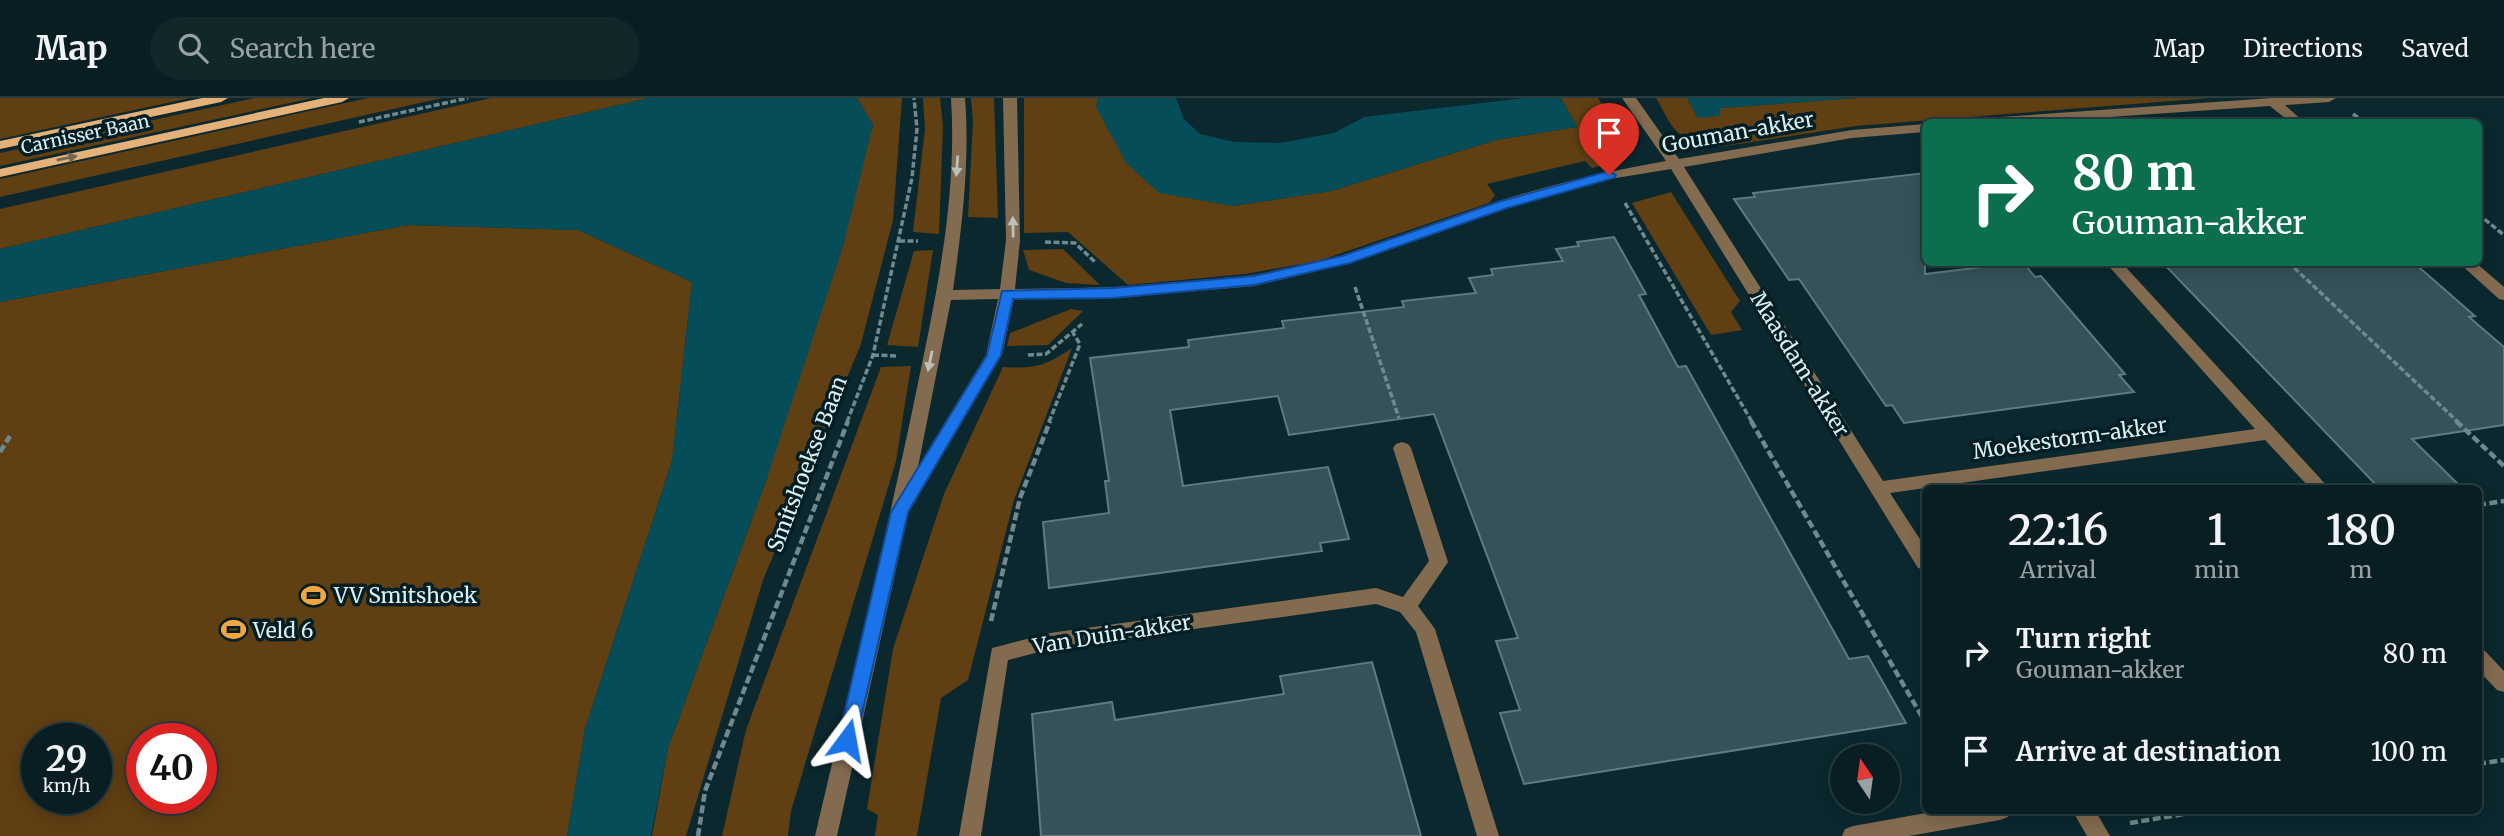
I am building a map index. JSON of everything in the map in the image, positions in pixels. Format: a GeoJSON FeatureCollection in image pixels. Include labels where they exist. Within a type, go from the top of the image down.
{"type":"FeatureCollection","features":[{"type":"Feature","properties":{"kind":"main road","name":"Carnisser Baan"},"geometry":{"type":"LineString","coordinates":[[0,145],[221,98]]}},
{"type":"Feature","properties":{"kind":"main road","name":"Carnisser Baan"},"geometry":{"type":"LineString","coordinates":[[0,173],[342,98]]}},
{"type":"Feature","properties":{"kind":"street"},"geometry":{"type":"LineString","coordinates":[[826,836],[900,512],[944,295],[956,190],[960,126],[958,98]]}},
{"type":"Feature","properties":{"kind":"street"},"geometry":{"type":"LineString","coordinates":[[900,512],[994,355],[1007,295],[1013,240],[1010,98]]}},
{"type":"Feature","properties":{"kind":"street","name":"Maasdam-akker"},"geometry":{"type":"LineString","coordinates":[[1629,98],[1675,164],[1922,558]]}},
{"type":"Feature","properties":{"kind":"street"},"geometry":{"type":"LineString","coordinates":[[2031,119],[2329,98]]}},
{"type":"Feature","properties":{"kind":"street"},"geometry":{"type":"LineString","coordinates":[[2274,103],[2294,119]]}},
{"type":"Feature","properties":{"kind":"street","name":"Gouman-akker"},"geometry":{"type":"LineString","coordinates":[[944,295],[1113,293],[1254,281],[1345,260],[1502,205],[1609,175],[1852,134],[1922,128]]}},
{"type":"Feature","properties":{"kind":"street"},"geometry":{"type":"LineString","coordinates":[[2116,266],[2317,485]]}},
{"type":"Feature","properties":{"kind":"street"},"geometry":{"type":"LineString","coordinates":[[2470,266],[2504,295]]}},
{"type":"Feature","properties":{"kind":"street","name":"Moekestorm-akker"},"geometry":{"type":"LineString","coordinates":[[1877,488],[2269,433]]}},
{"type":"Feature","properties":{"kind":"street"},"geometry":{"type":"LineString","coordinates":[[1402,448],[1439,562],[1407,606],[1425,629],[1488,836]]}},
{"type":"Feature","properties":{"kind":"street","name":"Van Duin-akker"},"geometry":{"type":"LineString","coordinates":[[999,654],[1050,641],[1376,596],[1407,606]]}},
{"type":"Feature","properties":{"kind":"street"},"geometry":{"type":"LineString","coordinates":[[970,836],[999,654]]}},
{"type":"Feature","properties":{"kind":"street"},"geometry":{"type":"LineString","coordinates":[[2482,661],[2504,684]]}},
{"type":"Feature","properties":{"kind":"street"},"geometry":{"type":"LineString","coordinates":[[1853,836],[1977,814]]}},
{"type":"Feature","properties":{"kind":"path","name":"Smitshoekse Baan"},"geometry":{"type":"LineString","coordinates":[[698,836],[705,791],[873,355],[912,178],[917,129],[914,98]]}},
{"type":"Feature","properties":{"kind":"path"},"geometry":{"type":"LineString","coordinates":[[1609,175],[1922,717]]}},
{"type":"Feature","properties":{"kind":"path"},"geometry":{"type":"LineString","coordinates":[[2482,217],[2504,235]]}},
{"type":"Feature","properties":{"kind":"path"},"geometry":{"type":"LineString","coordinates":[[1345,260],[1408,442],[1402,448]]}},
{"type":"Feature","properties":{"kind":"path"},"geometry":{"type":"LineString","coordinates":[[2292,266],[2504,466]]}},
{"type":"Feature","properties":{"kind":"path"},"geometry":{"type":"LineString","coordinates":[[999,654],[989,630],[1020,498],[1080,344],[1073,333]]}},
{"type":"Feature","properties":{"kind":"path"},"geometry":{"type":"LineString","coordinates":[[0,452],[10,436]]}},
{"type":"Feature","properties":{"kind":"path"},"geometry":{"type":"LineString","coordinates":[[2482,504],[2504,501]]}},
{"type":"Feature","properties":{"kind":"path"},"geometry":{"type":"LineString","coordinates":[[2482,763],[2504,760]]}},
{"type":"Feature","properties":{"kind":"path"},"geometry":{"type":"LineString","coordinates":[[2092,825],[2176,814]]}},
{"type":"Feature","properties":{"kind":"shaded area"},"geometry":{"type":"Polygon","coordinates":[[[0,98],[190,98],[0,139],[0,98]]]}},
{"type":"Feature","properties":{"kind":"shaded area"},"geometry":{"type":"Polygon","coordinates":[[[255,98],[313,98],[0,166],[0,153],[255,98]]]}},
{"type":"Feature","properties":{"kind":"shaded area"},"geometry":{"type":"Polygon","coordinates":[[[368,98],[442,98],[0,197],[0,179],[368,98]]]}},
{"type":"Feature","properties":{"kind":"shaded area"},"geometry":{"type":"Polygon","coordinates":[[[491,98],[649,98],[0,249],[0,209],[491,98]]]}},
{"type":"Feature","properties":{"kind":"shaded area"},"geometry":{"type":"Polygon","coordinates":[[[857,98],[902,98],[893,220],[861,344],[763,580],[686,836],[652,836],[668,748],[766,481],[873,125],[857,98]]]}},
{"type":"Feature","properties":{"kind":"shaded area"},"geometry":{"type":"Polygon","coordinates":[[[923,98],[940,98],[943,126],[939,234],[913,232],[925,129],[923,98]]]}},
{"type":"Feature","properties":{"kind":"shaded area"},"geometry":{"type":"Polygon","coordinates":[[[971,98],[994,98],[998,218],[968,217],[973,122],[971,98]]]}},
{"type":"Feature","properties":{"kind":"shaded area"},"geometry":{"type":"Polygon","coordinates":[[[1024,98],[1098,98],[1096,107],[1232,206],[1331,191],[1496,140],[1577,127],[1561,98],[1598,98],[1627,142],[1618,162],[1592,168],[1585,161],[1487,184],[1495,195],[1489,203],[1318,261],[1245,274],[1128,285],[1068,232],[1024,233],[1024,98]]]}},
{"type":"Feature","properties":{"kind":"shaded area"},"geometry":{"type":"Polygon","coordinates":[[[1656,98],[1687,98],[1698,118],[1720,108],[1858,98],[2210,98],[1922,119],[1719,147],[1712,141],[1683,136],[1671,125],[1656,98]]]}},
{"type":"Feature","properties":{"kind":"shaded area"},"geometry":{"type":"Polygon","coordinates":[[[1671,192],[1740,301],[1731,312],[1742,330],[1711,335],[1632,203],[1671,192]]]}},
{"type":"Feature","properties":{"kind":"shaded area","name":"VV Smitshoek"},"geometry":{"type":"Polygon","coordinates":[[[408,225],[578,230],[692,282],[672,461],[585,729],[567,836],[0,836],[0,302],[408,225]]]}},
{"type":"Feature","properties":{"kind":"shaded area"},"geometry":{"type":"Polygon","coordinates":[[[1063,249],[1100,285],[1066,283],[1029,270],[1023,250],[1063,249]]]}},
{"type":"Feature","properties":{"kind":"shaded area"},"geometry":{"type":"Polygon","coordinates":[[[933,250],[918,347],[887,345],[914,251],[933,250]]]}},
{"type":"Feature","properties":{"kind":"shaded area"},"geometry":{"type":"Polygon","coordinates":[[[1071,309],[1083,311],[1048,345],[1007,346],[1010,333],[1071,309]]]}},
{"type":"Feature","properties":{"kind":"shaded area"},"geometry":{"type":"Polygon","coordinates":[[[1072,348],[1014,500],[968,680],[941,698],[917,836],[875,836],[878,815],[867,809],[893,649],[944,494],[1003,367],[1039,365],[1072,348]]]}},
{"type":"Feature","properties":{"kind":"shaded area"},"geometry":{"type":"Polygon","coordinates":[[[911,366],[896,461],[791,811],[788,836],[722,836],[746,730],[881,367],[911,366]]]}},
{"type":"Feature","properties":{"kind":"water"},"geometry":{"type":"Polygon","coordinates":[[[649,98],[857,98],[873,125],[844,243],[766,481],[668,748],[651,836],[567,836],[585,729],[672,461],[692,282],[578,230],[408,225],[0,302],[0,249],[649,98]]]}},
{"type":"Feature","properties":{"kind":"water"},"geometry":{"type":"Polygon","coordinates":[[[1098,98],[1176,98],[1184,119],[1200,134],[1235,142],[1280,143],[1334,133],[1364,117],[1524,98],[1561,98],[1577,127],[1496,140],[1331,191],[1232,206],[1159,193],[1126,163],[1096,107],[1098,98]]]}},
{"type":"Feature","properties":{"kind":"water"},"geometry":{"type":"Polygon","coordinates":[[[1687,98],[1858,98],[1721,108],[1719,116],[1698,118],[1687,98]]]}},
{"type":"Feature","properties":{"kind":"building"},"geometry":{"type":"Polygon","coordinates":[[[1922,173],[1922,266],[1925,266],[1925,274],[1990,266],[2026,266],[2035,277],[2041,276],[2125,374],[2119,375],[2134,392],[1904,423],[1892,405],[1886,406],[1799,279],[1789,280],[1734,199],[1755,197],[1753,193],[1922,173]]]}},
{"type":"Feature","properties":{"kind":"building"},"geometry":{"type":"Polygon","coordinates":[[[1614,237],[1646,294],[1639,295],[1678,367],[1686,366],[1849,659],[1868,656],[1906,723],[1524,784],[1500,713],[1520,710],[1496,641],[1518,638],[1434,414],[1289,435],[1278,396],[1170,410],[1183,486],[1328,467],[1349,539],[1320,543],[1322,551],[1049,588],[1043,522],[1109,513],[1105,481],[1109,481],[1090,358],[1189,347],[1188,340],[1284,328],[1282,321],[1404,307],[1402,301],[1476,293],[1469,278],[1493,275],[1491,269],[1563,261],[1556,249],[1579,246],[1577,242],[1614,237]]]}},
{"type":"Feature","properties":{"kind":"building"},"geometry":{"type":"Polygon","coordinates":[[[2166,266],[2418,266],[2475,316],[2469,317],[2504,347],[2504,425],[2412,439],[2459,485],[2376,485],[2166,266]]]}},
{"type":"Feature","properties":{"kind":"building"},"geometry":{"type":"Polygon","coordinates":[[[1372,662],[1421,836],[1041,836],[1032,714],[1112,702],[1115,720],[1284,694],[1280,676],[1372,662]]]}},
{"type":"Feature","properties":{"kind":"place","name":"VV Smitshoek"},"geometry":{"type":"Point","coordinates":[314,595]}},
{"type":"Feature","properties":{"kind":"place","name":"Veld 6"},"geometry":{"type":"Point","coordinates":[233,630]}},
{"type":"Feature","properties":{"kind":"route"},"geometry":{"type":"LineString","coordinates":[[847,740],[900,512],[994,355],[1007,295],[1113,293],[1254,281],[1345,260],[1502,205],[1609,175]]}}]}
